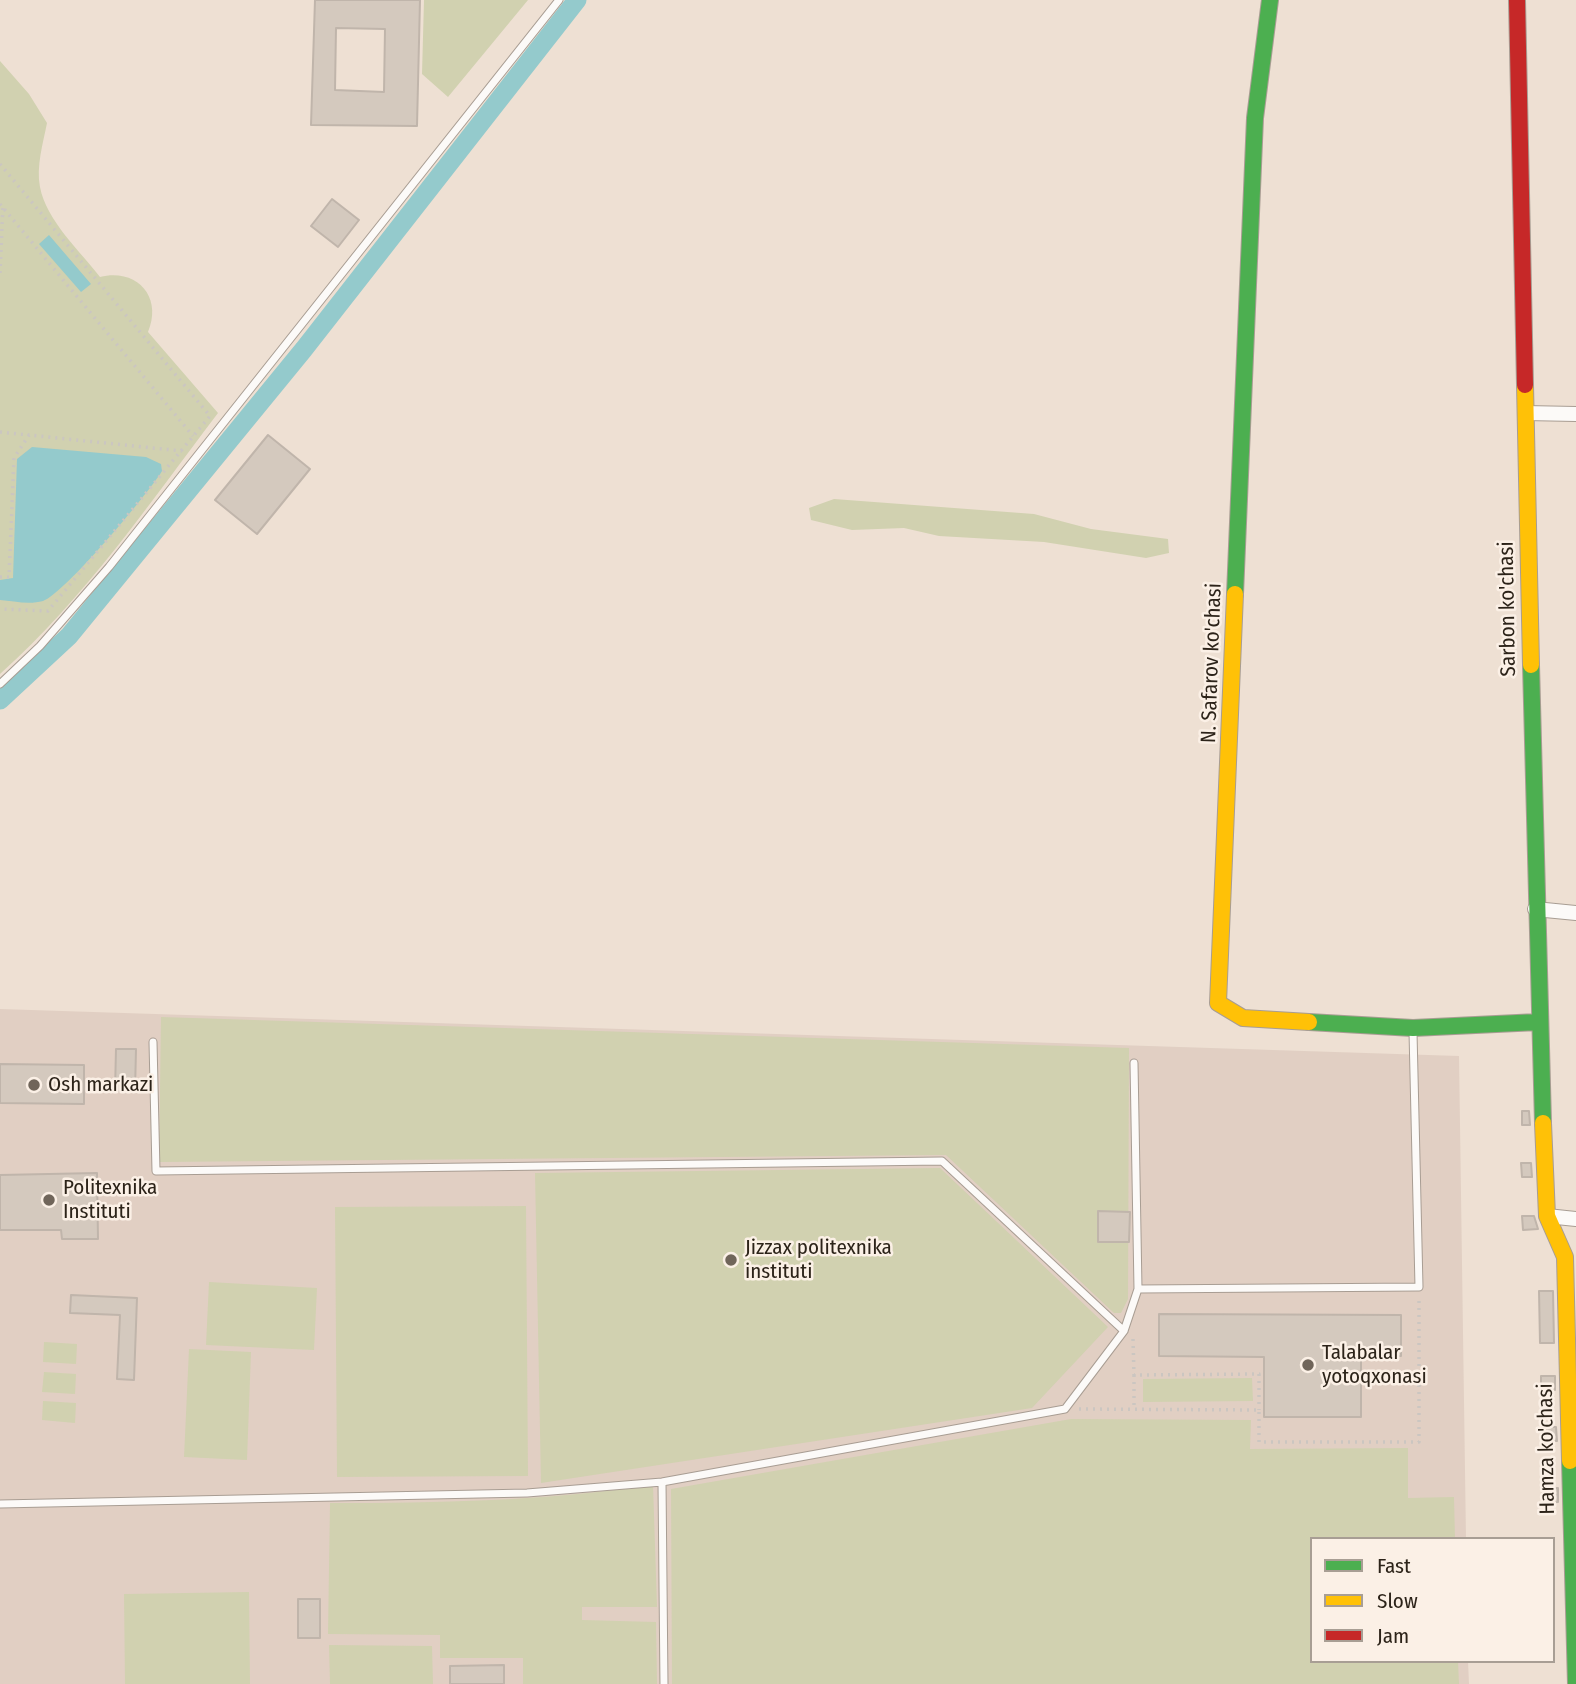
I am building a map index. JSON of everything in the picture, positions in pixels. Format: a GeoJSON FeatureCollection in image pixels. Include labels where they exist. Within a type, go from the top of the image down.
{"type":"FeatureCollection","features":[{"type":"Feature","properties":{"kind":"street","name":"N. Safarov ko'chasi"},"geometry":{"type":"LineString","coordinates":[[1270,0],[1255,118],[1218,1003],[1243,1018],[1413,1028],[1538,1022]]}},
{"type":"Feature","properties":{"kind":"street","name":"Sarbon ko'chasi"},"geometry":{"type":"LineString","coordinates":[[1517,0],[1535,909],[1547,1216]]}},
{"type":"Feature","properties":{"kind":"street"},"geometry":{"type":"LineString","coordinates":[[1525,413],[1576,414]]}},
{"type":"Feature","properties":{"kind":"street"},"geometry":{"type":"LineString","coordinates":[[1535,909],[1576,913]]}},
{"type":"Feature","properties":{"kind":"street"},"geometry":{"type":"LineString","coordinates":[[1547,1216],[1576,1219]]}},
{"type":"Feature","properties":{"kind":"street","name":"Hamza ko'chasi"},"geometry":{"type":"LineString","coordinates":[[1547,1216],[1565,1257],[1576,1684]]}},
{"type":"Feature","properties":{"kind":"lane"},"geometry":{"type":"LineString","coordinates":[[0,684],[40,646],[109,567],[559,0]]}},
{"type":"Feature","properties":{"kind":"lane"},"geometry":{"type":"LineString","coordinates":[[1138,1289],[1419,1287],[1413,1028]]}},
{"type":"Feature","properties":{"kind":"lane"},"geometry":{"type":"LineString","coordinates":[[153,1042],[156,1171],[942,1161],[1124,1332]]}},
{"type":"Feature","properties":{"kind":"lane"},"geometry":{"type":"LineString","coordinates":[[0,1504],[527,1493],[662,1482],[1065,1409],[1124,1332],[1138,1289],[1134,1063]]}},
{"type":"Feature","properties":{"kind":"lane"},"geometry":{"type":"LineString","coordinates":[[662,1482],[664,1684]]}},
{"type":"Feature","properties":{"kind":"path"},"geometry":{"type":"LineString","coordinates":[[0,164],[210,416],[48,611],[0,609]]}},
{"type":"Feature","properties":{"kind":"path"},"geometry":{"type":"LineString","coordinates":[[1,204],[193,437]]}},
{"type":"Feature","properties":{"kind":"path"},"geometry":{"type":"LineString","coordinates":[[0,273],[1,204]]}},
{"type":"Feature","properties":{"kind":"path"},"geometry":{"type":"LineString","coordinates":[[0,432],[182,452]]}},
{"type":"Feature","properties":{"kind":"path"},"geometry":{"type":"LineString","coordinates":[[0,577],[9,577],[14,458],[29,435]]}},
{"type":"Feature","properties":{"kind":"path"},"geometry":{"type":"LineString","coordinates":[[1134,1375],[1259,1374],[1259,1442],[1419,1442],[1419,1287]]}},
{"type":"Feature","properties":{"kind":"path"},"geometry":{"type":"LineString","coordinates":[[1124,1332],[1133,1335],[1134,1409]]}},
{"type":"Feature","properties":{"kind":"path"},"geometry":{"type":"LineString","coordinates":[[1065,1409],[1259,1410]]}},
{"type":"Feature","properties":{"kind":"shaded area","name":"Jizzax politexnika instituti"},"geometry":{"type":"Polygon","coordinates":[[[0,1009],[1459,1056],[1466,1537],[1310,1537],[1310,1663],[1468,1663],[1469,1684],[0,1684],[0,1009]]]}},
{"type":"Feature","properties":{"kind":"green space"},"geometry":{"type":"Polygon","coordinates":[[[424,0],[528,0],[448,97],[422,74],[424,0]]]}},
{"type":"Feature","properties":{"kind":"green space"},"geometry":{"type":"Polygon","coordinates":[[[0,61],[29,94],[47,123],[39,179],[43,199],[56,223],[100,277],[125,277],[144,288],[152,307],[148,332],[218,413],[88,582],[31,645],[0,674],[0,61]]]}},
{"type":"Feature","properties":{"kind":"green space"},"geometry":{"type":"Polygon","coordinates":[[[834,499],[1034,514],[1091,529],[1168,539],[1169,553],[1146,558],[1044,542],[939,536],[904,528],[852,530],[811,520],[809,508],[834,499]]]}},
{"type":"Feature","properties":{"kind":"green space"},"geometry":{"type":"Polygon","coordinates":[[[161,1017],[1129,1048],[1128,1299],[1121,1313],[1114,1313],[946,1155],[159,1162],[161,1017]]]}},
{"type":"Feature","properties":{"kind":"green space"},"geometry":{"type":"Polygon","coordinates":[[[940,1168],[1108,1327],[1032,1408],[541,1483],[535,1173],[940,1168]]]}},
{"type":"Feature","properties":{"kind":"green space"},"geometry":{"type":"Polygon","coordinates":[[[526,1206],[528,1476],[337,1477],[335,1207],[526,1206]]]}},
{"type":"Feature","properties":{"kind":"green space"},"geometry":{"type":"Polygon","coordinates":[[[209,1282],[317,1288],[314,1350],[206,1345],[209,1282]]]}},
{"type":"Feature","properties":{"kind":"green space"},"geometry":{"type":"Polygon","coordinates":[[[44,1342],[77,1344],[76,1364],[43,1362],[44,1342]]]}},
{"type":"Feature","properties":{"kind":"green space"},"geometry":{"type":"Polygon","coordinates":[[[189,1349],[251,1352],[247,1460],[184,1457],[189,1349]]]}},
{"type":"Feature","properties":{"kind":"green space"},"geometry":{"type":"Polygon","coordinates":[[[44,1372],[76,1374],[75,1394],[42,1392],[44,1372]]]}},
{"type":"Feature","properties":{"kind":"green space"},"geometry":{"type":"Polygon","coordinates":[[[1252,1378],[1253,1401],[1143,1402],[1143,1379],[1252,1378]]]}},
{"type":"Feature","properties":{"kind":"green space"},"geometry":{"type":"Polygon","coordinates":[[[43,1401],[76,1403],[75,1423],[42,1420],[43,1401]]]}},
{"type":"Feature","properties":{"kind":"green space"},"geometry":{"type":"Polygon","coordinates":[[[1071,1419],[1251,1420],[1250,1449],[1408,1448],[1408,1498],[1454,1497],[1455,1537],[1310,1537],[1310,1663],[1458,1663],[1459,1684],[672,1684],[671,1489],[1071,1419]]]}},
{"type":"Feature","properties":{"kind":"green space"},"geometry":{"type":"Polygon","coordinates":[[[653,1485],[657,1607],[582,1607],[582,1620],[656,1622],[657,1684],[523,1684],[523,1658],[440,1658],[440,1635],[328,1634],[330,1503],[492,1500],[572,1495],[653,1485]]]}},
{"type":"Feature","properties":{"kind":"green space"},"geometry":{"type":"Polygon","coordinates":[[[249,1592],[250,1684],[125,1684],[124,1594],[249,1592]]]}},
{"type":"Feature","properties":{"kind":"green space"},"geometry":{"type":"Polygon","coordinates":[[[329,1645],[432,1646],[433,1684],[330,1684],[329,1645]]]}},
{"type":"Feature","properties":{"kind":"water"},"geometry":{"type":"Polygon","coordinates":[[[49,235],[91,284],[81,292],[39,244],[49,235]]]}},
{"type":"Feature","properties":{"kind":"water"},"geometry":{"type":"Polygon","coordinates":[[[32,447],[146,457],[161,464],[162,471],[105,542],[54,594],[38,602],[0,600],[0,580],[13,578],[17,459],[32,447]]]}},
{"type":"Feature","properties":{"kind":"building"},"geometry":{"type":"Polygon","coordinates":[[[315,0],[420,0],[417,126],[311,125],[315,0]],[[336,28],[335,90],[384,92],[385,29],[336,28]]]}},
{"type":"Feature","properties":{"kind":"building"},"geometry":{"type":"Polygon","coordinates":[[[332,199],[359,220],[338,247],[311,226],[332,199]]]}},
{"type":"Feature","properties":{"kind":"building"},"geometry":{"type":"Polygon","coordinates":[[[268,435],[310,469],[257,534],[215,500],[268,435]]]}},
{"type":"Feature","properties":{"kind":"building"},"geometry":{"type":"Polygon","coordinates":[[[116,1049],[136,1049],[135,1092],[115,1091],[116,1049]]]}},
{"type":"Feature","properties":{"kind":"building"},"geometry":{"type":"Polygon","coordinates":[[[0,1064],[84,1065],[84,1104],[0,1103],[0,1064]]]}},
{"type":"Feature","properties":{"kind":"building"},"geometry":{"type":"Polygon","coordinates":[[[1522,1111],[1529,1111],[1530,1125],[1522,1125],[1522,1111]]]}},
{"type":"Feature","properties":{"kind":"building"},"geometry":{"type":"Polygon","coordinates":[[[1521,1163],[1531,1163],[1532,1177],[1522,1177],[1521,1163]]]}},
{"type":"Feature","properties":{"kind":"building","name":"Politexnika Instituti"},"geometry":{"type":"Polygon","coordinates":[[[97,1173],[98,1239],[62,1239],[61,1230],[0,1230],[0,1175],[97,1173]]]}},
{"type":"Feature","properties":{"kind":"building"},"geometry":{"type":"Polygon","coordinates":[[[1098,1211],[1130,1212],[1129,1242],[1098,1242],[1098,1211]]]}},
{"type":"Feature","properties":{"kind":"building"},"geometry":{"type":"Polygon","coordinates":[[[1522,1216],[1534,1216],[1538,1229],[1523,1230],[1522,1216]]]}},
{"type":"Feature","properties":{"kind":"building"},"geometry":{"type":"Polygon","coordinates":[[[1539,1291],[1553,1291],[1554,1343],[1540,1343],[1539,1291]]]}},
{"type":"Feature","properties":{"kind":"building"},"geometry":{"type":"Polygon","coordinates":[[[71,1295],[137,1298],[134,1380],[117,1379],[120,1315],[70,1313],[71,1295]]]}},
{"type":"Feature","properties":{"kind":"building","name":"Talabalar yotoqxonasi"},"geometry":{"type":"Polygon","coordinates":[[[1159,1314],[1401,1315],[1401,1356],[1361,1356],[1361,1417],[1264,1417],[1264,1357],[1159,1356],[1159,1314]]]}},
{"type":"Feature","properties":{"kind":"building"},"geometry":{"type":"Polygon","coordinates":[[[1541,1376],[1555,1376],[1555,1390],[1541,1390],[1541,1376]]]}},
{"type":"Feature","properties":{"kind":"building"},"geometry":{"type":"Polygon","coordinates":[[[1542,1427],[1556,1427],[1557,1441],[1542,1441],[1542,1427]]]}},
{"type":"Feature","properties":{"kind":"building"},"geometry":{"type":"Polygon","coordinates":[[[1558,1488],[1558,1502],[1543,1503],[1542,1489],[1558,1488]]]}},
{"type":"Feature","properties":{"kind":"building"},"geometry":{"type":"Polygon","coordinates":[[[298,1599],[320,1599],[320,1638],[298,1638],[298,1599]]]}},
{"type":"Feature","properties":{"kind":"building"},"geometry":{"type":"Polygon","coordinates":[[[504,1665],[504,1684],[450,1684],[450,1666],[504,1665]]]}},
{"type":"Feature","properties":{"kind":"waterway"},"geometry":{"type":"LineString","coordinates":[[0,700],[69,636],[304,349],[577,0]]}},
{"type":"Feature","properties":{"kind":"traffic: fast"},"geometry":{"type":"LineString","coordinates":[[1235,594],[1255,118],[1270,0]]}},
{"type":"Feature","properties":{"kind":"traffic: fast"},"geometry":{"type":"LineString","coordinates":[[1531,665],[1543,1123]]}},
{"type":"Feature","properties":{"kind":"traffic: fast"},"geometry":{"type":"LineString","coordinates":[[1309,1022],[1413,1028],[1538,1022]]}},
{"type":"Feature","properties":{"kind":"traffic: fast"},"geometry":{"type":"LineString","coordinates":[[1570,1461],[1576,1684]]}},
{"type":"Feature","properties":{"kind":"traffic: slow"},"geometry":{"type":"LineString","coordinates":[[1525,385],[1531,665]]}},
{"type":"Feature","properties":{"kind":"traffic: slow"},"geometry":{"type":"LineString","coordinates":[[1235,594],[1218,1003],[1243,1018],[1309,1022]]}},
{"type":"Feature","properties":{"kind":"traffic: slow"},"geometry":{"type":"LineString","coordinates":[[1543,1123],[1547,1216],[1565,1257],[1570,1461]]}},
{"type":"Feature","properties":{"kind":"traffic: jam"},"geometry":{"type":"LineString","coordinates":[[1517,0],[1525,385]]}},
{"type":"Feature","properties":{"kind":"place","name":"Osh markazi"},"geometry":{"type":"Point","coordinates":[34,1085]}},
{"type":"Feature","properties":{"kind":"place","name":"Politexnika Instituti"},"geometry":{"type":"Point","coordinates":[49,1200]}},
{"type":"Feature","properties":{"kind":"place","name":"Jizzax politexnika instituti"},"geometry":{"type":"Point","coordinates":[731,1260]}},
{"type":"Feature","properties":{"kind":"place","name":"Talabalar yotoqxonasi"},"geometry":{"type":"Point","coordinates":[1308,1365]}}]}
